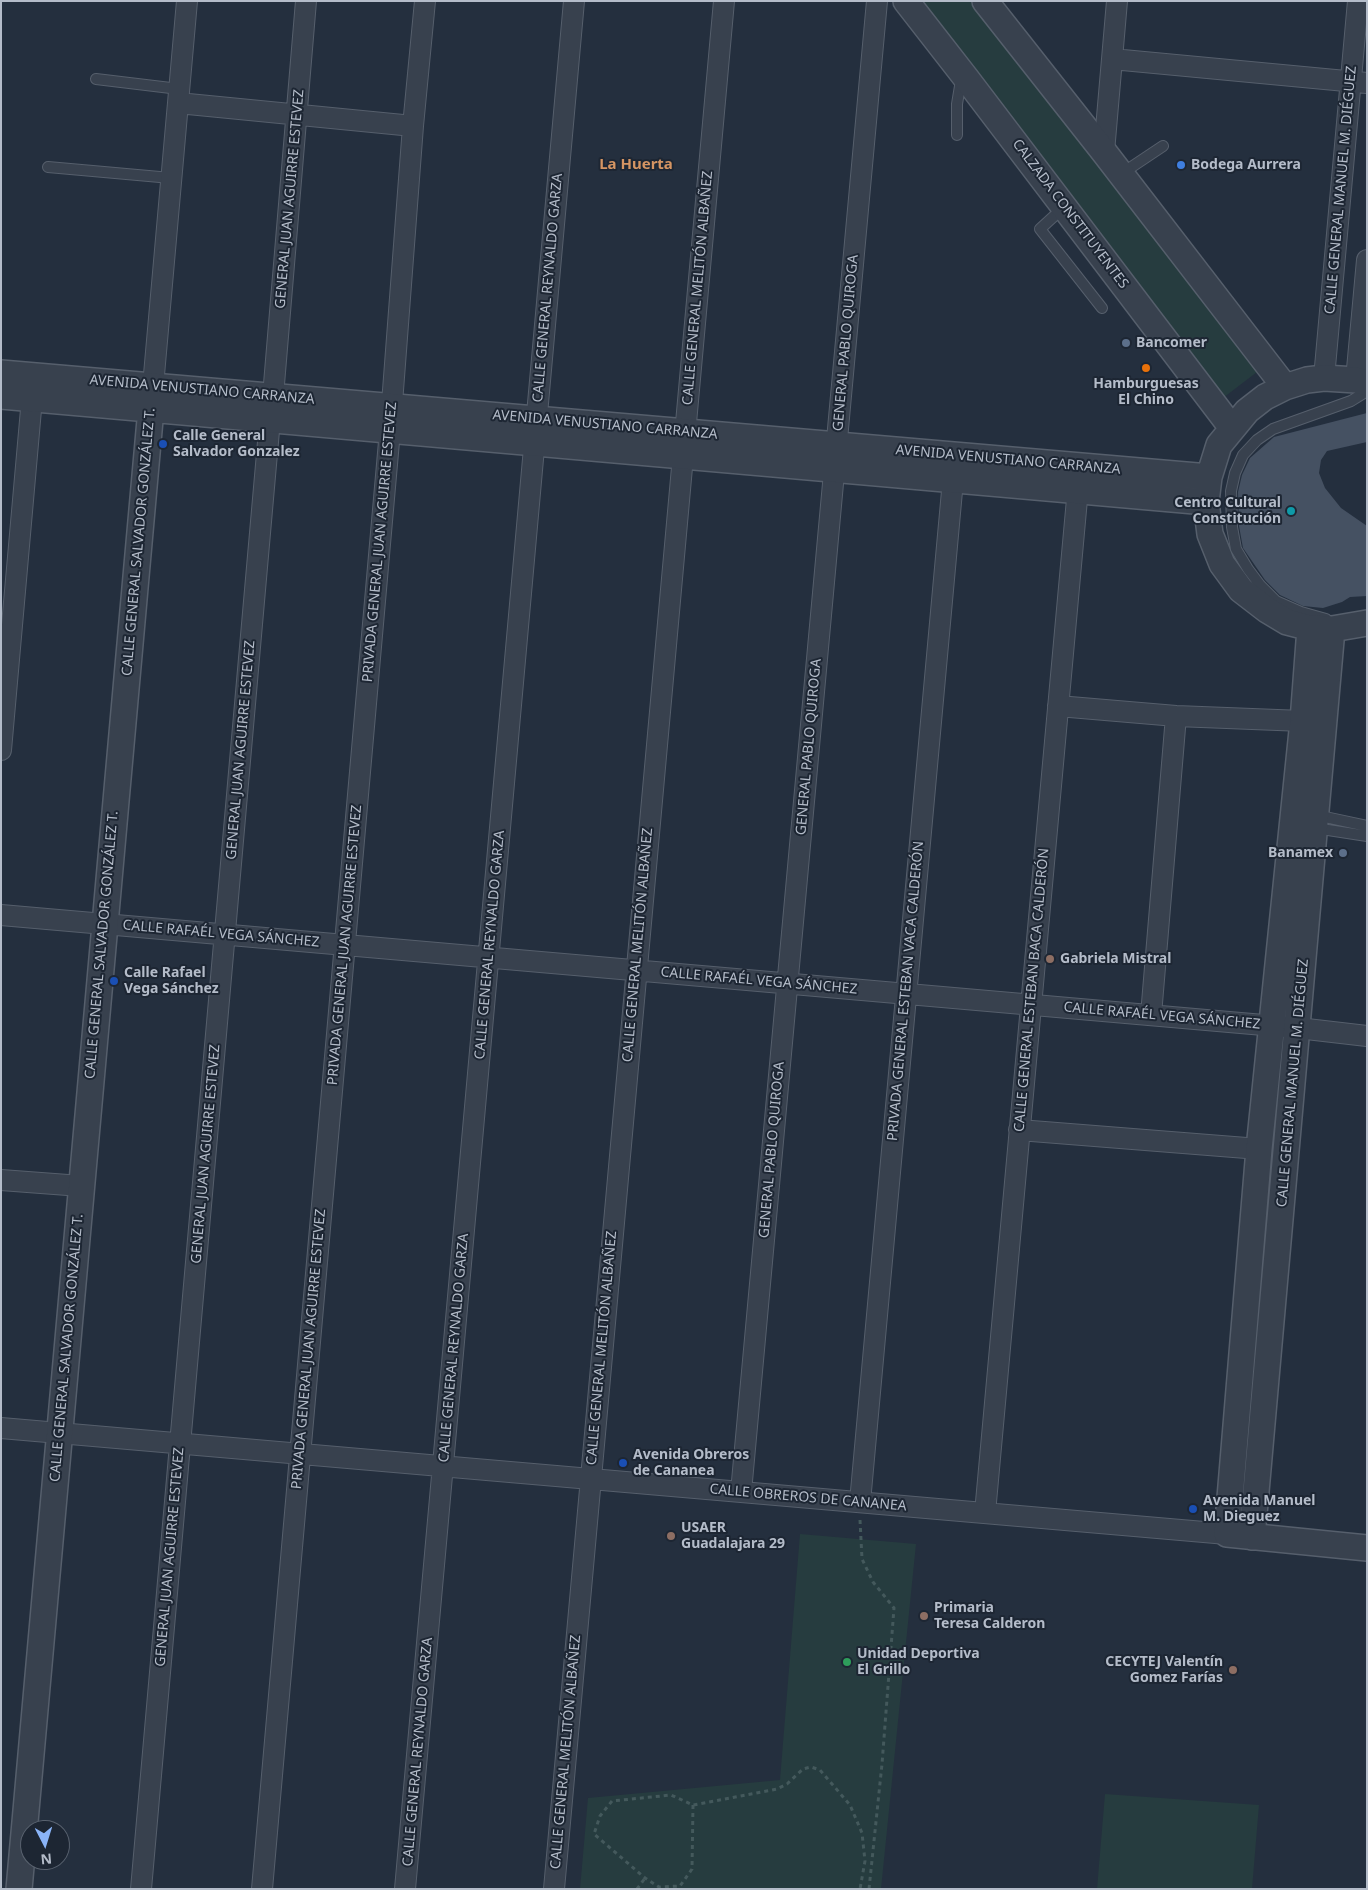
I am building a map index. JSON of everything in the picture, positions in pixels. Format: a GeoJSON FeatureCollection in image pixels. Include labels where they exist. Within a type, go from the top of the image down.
{"type":"FeatureCollection","features":[{"type":"Feature","properties":{"kind":"street","name":"CALLE GENERAL SALVADOR GONZÁLEZ T."},"geometry":{"type":"LineString","coordinates":[[19,1889],[187,1]]}},
{"type":"Feature","properties":{"kind":"street","name":"GENERAL JUAN AGUIRRE ESTEVEZ"},"geometry":{"type":"LineString","coordinates":[[141,1889],[272,408],[306,1]]}},
{"type":"Feature","properties":{"kind":"street","name":"PRIVADA GENERAL JUAN AGUIRRE ESTEVEZ"},"geometry":{"type":"LineString","coordinates":[[262,1889],[391,418],[413,126],[426,1]]}},
{"type":"Feature","properties":{"kind":"street","name":"CALLE GENERAL REYNALDO GARZA"},"geometry":{"type":"LineString","coordinates":[[406,1889],[574,1]]}},
{"type":"Feature","properties":{"kind":"street","name":"CALLE GENERAL MELITÓN ALBAÑEZ"},"geometry":{"type":"LineString","coordinates":[[554,1889],[724,1]]}},
{"type":"Feature","properties":{"kind":"street","name":"GENERAL PABLO QUIROGA"},"geometry":{"type":"LineString","coordinates":[[741,1492],[877,1]]}},
{"type":"Feature","properties":{"kind":"street","name":"CALZADA CONSTITUYENTES"},"geometry":{"type":"LineString","coordinates":[[906,1],[1065,206],[1232,428]]}},
{"type":"Feature","properties":{"kind":"street"},"geometry":{"type":"LineString","coordinates":[[985,1],[1285,387]]}},
{"type":"Feature","properties":{"kind":"street"},"geometry":{"type":"LineString","coordinates":[[1104,152],[1117,1]]}},
{"type":"Feature","properties":{"kind":"street","name":"CALLE GENERAL MANUEL M. DIÉGUEZ"},"geometry":{"type":"LineString","coordinates":[[1324,378],[1359,82],[1358,1]]}},
{"type":"Feature","properties":{"kind":"street"},"geometry":{"type":"LineString","coordinates":[[1112,58],[1359,82]]}},
{"type":"Feature","properties":{"kind":"street"},"geometry":{"type":"LineString","coordinates":[[179,96],[296,114],[413,126]]}},
{"type":"Feature","properties":{"kind":"street"},"geometry":{"type":"LineString","coordinates":[[1340,627],[1287,622],[1266,610],[1241,590],[1222,564],[1210,534],[1207,489],[1219,445],[1247,411],[1265,397],[1285,387],[1307,380],[1324,378],[1363,384],[1367,260]]}},
{"type":"Feature","properties":{"kind":"street","name":"AVENIDA VENUSTIANO CARRANZA"},"geometry":{"type":"LineString","coordinates":[[1,373],[152,397],[683,444],[836,445],[1080,466],[1207,489]]}},
{"type":"Feature","properties":{"kind":"street","name":"AVENIDA VENUSTIANO CARRANZA"},"geometry":{"type":"LineString","coordinates":[[1,396],[32,398],[152,397]]}},
{"type":"Feature","properties":{"kind":"street"},"geometry":{"type":"LineString","coordinates":[[1,750],[32,398]]}},
{"type":"Feature","properties":{"kind":"street","name":"AVENIDA VENUSTIANO CARRANZA"},"geometry":{"type":"LineString","coordinates":[[683,444],[834,470],[1077,491],[1207,489]]}},
{"type":"Feature","properties":{"kind":"street","name":"CALLE GENERAL ESTEBAN BACA CALDERÓN"},"geometry":{"type":"LineString","coordinates":[[985,1513],[1080,466]]}},
{"type":"Feature","properties":{"kind":"street","name":"PRIVADA GENERAL ESTEBAN VACA CALDERÓN"},"geometry":{"type":"LineString","coordinates":[[860,1502],[953,480]]}},
{"type":"Feature","properties":{"kind":"street","name":"CALLE GENERAL MANUEL M. DIÉGUEZ"},"geometry":{"type":"LineString","coordinates":[[1252,1536],[1298,1028],[1304,820],[1303,722],[1340,627]]}},
{"type":"Feature","properties":{"kind":"street","name":"CALLE GENERAL MANUEL M. DIÉGUEZ"},"geometry":{"type":"LineString","coordinates":[[1227,1534],[1258,1149],[1273,1026],[1304,820],[1340,627]]}},
{"type":"Feature","properties":{"kind":"street"},"geometry":{"type":"LineString","coordinates":[[1058,706],[1176,716],[1303,722]]}},
{"type":"Feature","properties":{"kind":"street"},"geometry":{"type":"LineString","coordinates":[[1151,1015],[1176,716]]}},
{"type":"Feature","properties":{"kind":"street","name":"CALLE RAFAÉL VEGA SÁNCHEZ"},"geometry":{"type":"LineString","coordinates":[[1,915],[1031,1004],[1367,1036]]}},
{"type":"Feature","properties":{"kind":"street"},"geometry":{"type":"LineString","coordinates":[[1019,1130],[1258,1149]]}},
{"type":"Feature","properties":{"kind":"street"},"geometry":{"type":"LineString","coordinates":[[1,1180],[81,1186]]}},
{"type":"Feature","properties":{"kind":"street","name":"CALLE OBREROS DE CANANEA"},"geometry":{"type":"LineString","coordinates":[[1,1428],[1227,1534]]}},
{"type":"Feature","properties":{"kind":"street"},"geometry":{"type":"LineString","coordinates":[[1227,1534],[1367,1548]]}},
{"type":"Feature","properties":{"kind":"lane"},"geometry":{"type":"LineString","coordinates":[[957,135],[957,104],[960,86],[966,78]]}},
{"type":"Feature","properties":{"kind":"lane"},"geometry":{"type":"LineString","coordinates":[[96,79],[179,96]]}},
{"type":"Feature","properties":{"kind":"lane"},"geometry":{"type":"LineString","coordinates":[[1121,174],[1163,146]]}},
{"type":"Feature","properties":{"kind":"lane"},"geometry":{"type":"LineString","coordinates":[[48,168],[171,178]]}},
{"type":"Feature","properties":{"kind":"lane"},"geometry":{"type":"LineString","coordinates":[[1065,206],[1040,229],[1102,308]]}},
{"type":"Feature","properties":{"kind":"lane"},"geometry":{"type":"LineString","coordinates":[[1340,627],[1276,601],[1260,585],[1236,549],[1232,527],[1231,491],[1235,473],[1243,455],[1257,440],[1273,429],[1351,401],[1363,384]]}},
{"type":"Feature","properties":{"kind":"lane"},"geometry":{"type":"LineString","coordinates":[[1304,820],[1367,826]]}},
{"type":"Feature","properties":{"kind":"lane"},"geometry":{"type":"LineString","coordinates":[[1304,820],[1367,836]]}},
{"type":"Feature","properties":{"kind":"path"},"geometry":{"type":"LineString","coordinates":[[860,1502],[862,1559],[873,1582],[894,1608],[870,1889]]}},
{"type":"Feature","properties":{"kind":"path"},"geometry":{"type":"LineString","coordinates":[[693,1805],[692,1869],[680,1886],[660,1888],[645,1878],[594,1834],[600,1816],[612,1801],[672,1795],[693,1805],[777,1789],[787,1784],[803,1769],[811,1767],[820,1770],[850,1805],[862,1833],[865,1861],[860,1889]]}},
{"type":"Feature","properties":{"kind":"path"},"geometry":{"type":"LineString","coordinates":[[638,1889],[645,1878]]}},
{"type":"Feature","properties":{"kind":"green space"},"geometry":{"type":"Polygon","coordinates":[[[919,1],[972,1],[1257,372],[1223,398],[919,1]]]}},
{"type":"Feature","properties":{"kind":"green space","name":"Unidad Deportiva El Grillo"},"geometry":{"type":"Polygon","coordinates":[[[800,1534],[916,1544],[881,1889],[580,1889],[588,1798],[780,1780],[800,1534]]]}},
{"type":"Feature","properties":{"kind":"green space"},"geometry":{"type":"Polygon","coordinates":[[[1105,1794],[1259,1805],[1252,1889],[1097,1889],[1105,1794]]]}},
{"type":"Feature","properties":{"kind":"building","name":"Centro Cultural Constitución"},"geometry":{"type":"Polygon","coordinates":[[[1367,413],[1367,442],[1327,451],[1321,460],[1319,473],[1325,488],[1341,508],[1367,526],[1367,596],[1350,597],[1342,602],[1323,608],[1303,606],[1280,595],[1265,580],[1243,548],[1239,526],[1238,492],[1242,475],[1250,458],[1274,437],[1367,413]]]}},
{"type":"Feature","properties":{"kind":"place","name":"Bodega Aurrera"},"geometry":{"type":"Point","coordinates":[1181,165]}},
{"type":"Feature","properties":{"kind":"place","name":"Bancomer"},"geometry":{"type":"Point","coordinates":[1126,343]}},
{"type":"Feature","properties":{"kind":"place","name":"Hamburguesas El Chino"},"geometry":{"type":"Point","coordinates":[1146,368]}},
{"type":"Feature","properties":{"kind":"place","name":"Calle General Salvador Gonzalez"},"geometry":{"type":"Point","coordinates":[163,444]}},
{"type":"Feature","properties":{"kind":"place","name":"Centro Cultural Constitución"},"geometry":{"type":"Point","coordinates":[1291,511]}},
{"type":"Feature","properties":{"kind":"place","name":"Banamex"},"geometry":{"type":"Point","coordinates":[1343,853]}},
{"type":"Feature","properties":{"kind":"place","name":"Gabriela Mistral"},"geometry":{"type":"Point","coordinates":[1050,959]}},
{"type":"Feature","properties":{"kind":"place","name":"Calle Rafael Vega Sánchez"},"geometry":{"type":"Point","coordinates":[114,981]}},
{"type":"Feature","properties":{"kind":"place","name":"Avenida Obreros de Cananea"},"geometry":{"type":"Point","coordinates":[623,1463]}},
{"type":"Feature","properties":{"kind":"place","name":"Avenida Manuel M. Dieguez"},"geometry":{"type":"Point","coordinates":[1193,1509]}},
{"type":"Feature","properties":{"kind":"place","name":"USAER Guadalajara 29"},"geometry":{"type":"Point","coordinates":[671,1536]}},
{"type":"Feature","properties":{"kind":"place","name":"Primaria Teresa Calderon"},"geometry":{"type":"Point","coordinates":[924,1616]}},
{"type":"Feature","properties":{"kind":"place","name":"Unidad Deportiva El Grillo"},"geometry":{"type":"Point","coordinates":[847,1662]}},
{"type":"Feature","properties":{"kind":"place","name":"CECYTEJ Valentín Gomez Farías"},"geometry":{"type":"Point","coordinates":[1233,1670]}},
{"type":"Feature","properties":{"kind":"district","name":"La Huerta"},"geometry":{"type":"Point","coordinates":[636,165]}}]}
